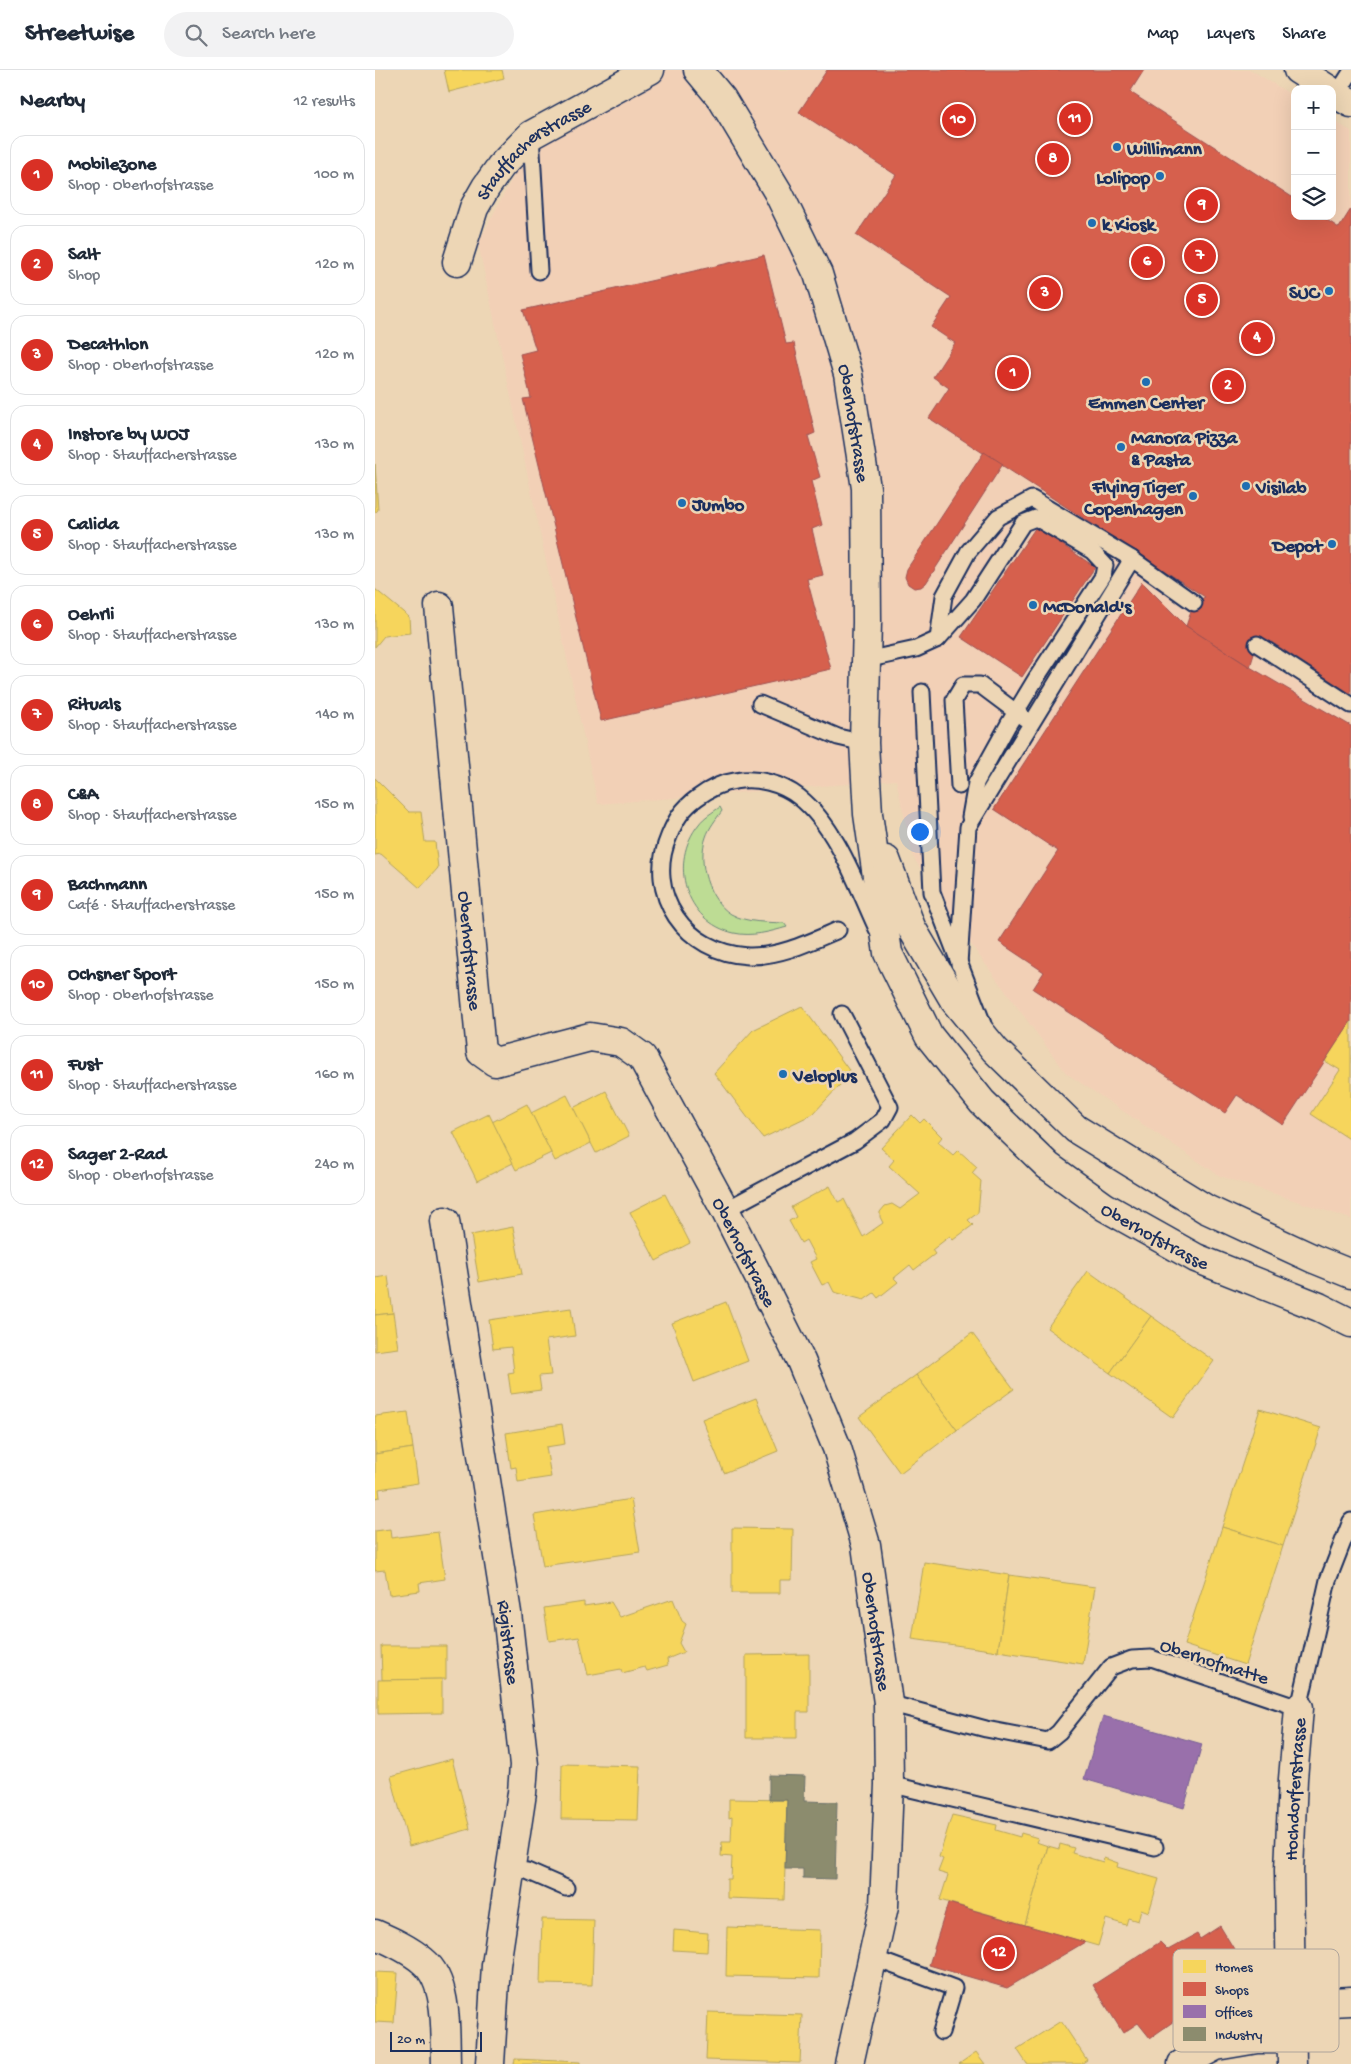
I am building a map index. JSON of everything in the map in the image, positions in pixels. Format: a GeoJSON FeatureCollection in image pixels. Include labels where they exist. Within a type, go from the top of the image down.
{"type":"FeatureCollection","features":[{"type":"Feature","properties":{"kind":"street","name":"Stauffacherstrasse"},"geometry":{"type":"LineString","coordinates":[[457,262],[474,208],[486,187],[501,166],[531,135],[650,70]]}},
{"type":"Feature","properties":{"kind":"street","name":"Oberhofstrasse"},"geometry":{"type":"LineString","coordinates":[[699,70],[722,99],[778,192],[806,249],[818,274],[848,374],[866,488],[865,743],[868,814],[888,953],[929,1036],[982,1102],[1048,1166],[1105,1207],[1196,1258],[1319,1307]]}},
{"type":"Feature","properties":{"kind":"street"},"geometry":{"type":"LineString","coordinates":[[1297,70],[1337,95]]}},
{"type":"Feature","properties":{"kind":"street","name":"Oberhofstrasse"},"geometry":{"type":"LineString","coordinates":[[439,606],[481,1052],[495,1062],[590,1037],[621,1042],[642,1057],[725,1210],[801,1361],[837,1448],[866,1544],[888,1703],[889,1784],[884,1906],[849,2064]]}},
{"type":"Feature","properties":{"kind":"street","name":"Oberhofstrasse"},"geometry":{"type":"LineString","coordinates":[[868,814],[911,927],[953,1000],[995,1050],[1075,1129],[1206,1209],[1351,1274]]}},
{"type":"Feature","properties":{"kind":"street","name":"Rigistrasse"},"geometry":{"type":"LineString","coordinates":[[445,1222],[507,1613],[524,1765],[496,1965],[491,2064]]}},
{"type":"Feature","properties":{"kind":"street"},"geometry":{"type":"LineString","coordinates":[[1319,1307],[1351,1317]]}},
{"type":"Feature","properties":{"kind":"street"},"geometry":{"type":"LineString","coordinates":[[1319,1307],[1351,1323]]}},
{"type":"Feature","properties":{"kind":"street","name":"Hochdorferstrasse"},"geometry":{"type":"LineString","coordinates":[[1290,1949],[1289,1870],[1293,1779],[1299,1708]]}},
{"type":"Feature","properties":{"kind":"street"},"geometry":{"type":"LineString","coordinates":[[375,1934],[424,1961],[439,1983],[445,2021],[446,2064]]}},
{"type":"Feature","properties":{"kind":"street"},"geometry":{"type":"LineString","coordinates":[[1182,2064],[1205,2052]]}},
{"type":"Feature","properties":{"kind":"lane"},"geometry":{"type":"LineString","coordinates":[[1337,95],[1351,72]]}},
{"type":"Feature","properties":{"kind":"lane"},"geometry":{"type":"LineString","coordinates":[[531,135],[539,271]]}},
{"type":"Feature","properties":{"kind":"lane"},"geometry":{"type":"LineString","coordinates":[[938,638],[944,596],[968,552],[998,517],[1032,499],[1132,559],[1194,603]]}},
{"type":"Feature","properties":{"kind":"lane"},"geometry":{"type":"LineString","coordinates":[[866,660],[916,649],[938,638],[973,600],[1023,523],[1036,518],[1092,551],[1105,565],[1103,576],[1016,711],[976,784],[969,827],[959,964]]}},
{"type":"Feature","properties":{"kind":"lane"},"geometry":{"type":"LineString","coordinates":[[969,827],[1132,559]]}},
{"type":"Feature","properties":{"kind":"lane"},"geometry":{"type":"LineString","coordinates":[[1257,644],[1351,705]]}},
{"type":"Feature","properties":{"kind":"lane"},"geometry":{"type":"LineString","coordinates":[[959,786],[954,700],[963,685],[980,685],[1031,723]]}},
{"type":"Feature","properties":{"kind":"lane"},"geometry":{"type":"LineString","coordinates":[[922,692],[932,892],[959,964],[995,1050]]}},
{"type":"Feature","properties":{"kind":"lane"},"geometry":{"type":"LineString","coordinates":[[760,704],[838,737],[865,743]]}},
{"type":"Feature","properties":{"kind":"lane"},"geometry":{"type":"LineString","coordinates":[[838,930],[802,945],[748,956],[719,950],[702,943],[673,914],[662,883],[662,852],[677,816],[686,806],[711,788],[726,782],[745,779],[771,782],[798,796],[822,821],[845,860],[888,953]]}},
{"type":"Feature","properties":{"kind":"lane"},"geometry":{"type":"LineString","coordinates":[[725,1210],[855,1141],[883,1120],[890,1107],[842,1014]]}},
{"type":"Feature","properties":{"kind":"lane","name":"Hochdorferstrasse"},"geometry":{"type":"LineString","coordinates":[[1299,1708],[1327,1580],[1351,1521]]}},
{"type":"Feature","properties":{"kind":"lane","name":"Oberhofmatte"},"geometry":{"type":"LineString","coordinates":[[888,1703],[987,1729],[1048,1741],[1059,1732],[1111,1667],[1132,1659],[1151,1658],[1299,1708]]}},
{"type":"Feature","properties":{"kind":"lane"},"geometry":{"type":"LineString","coordinates":[[889,1784],[1155,1847]]}},
{"type":"Feature","properties":{"kind":"lane"},"geometry":{"type":"LineString","coordinates":[[510,1869],[527,1871],[566,1888]]}},
{"type":"Feature","properties":{"kind":"lane"},"geometry":{"type":"LineString","coordinates":[[873,1958],[954,1988],[941,2032]]}},
{"type":"Feature","properties":{"kind":"shaded area"},"geometry":{"type":"Polygon","coordinates":[[[658,70],[1251,70],[1291,95],[1291,220],[1336,220],[1336,122],[1351,131],[1351,1219],[1220,1176],[1066,1073],[975,950],[914,859],[896,780],[598,804],[478,243],[524,156],[658,70]]]}},
{"type":"Feature","properties":{"kind":"green space"},"geometry":{"type":"Polygon","coordinates":[[[720,807],[722,811],[706,837],[703,858],[707,880],[716,900],[723,908],[737,917],[750,921],[784,923],[787,927],[754,934],[734,933],[717,927],[703,917],[693,904],[687,889],[684,872],[685,856],[690,839],[699,824],[720,807]]]}},
{"type":"Feature","properties":{"kind":"building: Homes"},"geometry":{"type":"Polygon","coordinates":[[[444,70],[502,70],[504,78],[449,92],[444,70]]]}},
{"type":"Feature","properties":{"kind":"building: Homes"},"geometry":{"type":"Polygon","coordinates":[[[375,464],[378,510],[375,513],[375,464]]]}},
{"type":"Feature","properties":{"kind":"building: Homes"},"geometry":{"type":"Polygon","coordinates":[[[375,589],[409,617],[410,633],[384,636],[375,647],[375,589]]]}},
{"type":"Feature","properties":{"kind":"building: Homes"},"geometry":{"type":"Polygon","coordinates":[[[375,778],[409,812],[421,812],[425,842],[435,842],[438,868],[420,888],[381,854],[375,855],[375,778]]]}},
{"type":"Feature","properties":{"kind":"building: Homes"},"geometry":{"type":"Polygon","coordinates":[[[802,1006],[851,1073],[813,1114],[763,1138],[714,1073],[753,1030],[802,1006]]]}},
{"type":"Feature","properties":{"kind":"building: Homes"},"geometry":{"type":"Polygon","coordinates":[[[1351,1021],[1351,1140],[1311,1114],[1340,1070],[1325,1061],[1351,1021]]]}},
{"type":"Feature","properties":{"kind":"building: Homes"},"geometry":{"type":"Polygon","coordinates":[[[606,1091],[629,1136],[596,1153],[573,1108],[606,1091]]]}},
{"type":"Feature","properties":{"kind":"building: Homes"},"geometry":{"type":"Polygon","coordinates":[[[567,1095],[591,1143],[555,1161],[531,1113],[567,1095]]]}},
{"type":"Feature","properties":{"kind":"building: Homes"},"geometry":{"type":"Polygon","coordinates":[[[527,1104],[551,1153],[516,1170],[492,1122],[527,1104]]]}},
{"type":"Feature","properties":{"kind":"building: Homes"},"geometry":{"type":"Polygon","coordinates":[[[489,1114],[513,1163],[477,1181],[453,1132],[489,1114]]]}},
{"type":"Feature","properties":{"kind":"building: Homes"},"geometry":{"type":"Polygon","coordinates":[[[912,1115],[920,1123],[924,1119],[942,1137],[938,1142],[953,1155],[958,1150],[977,1167],[972,1173],[981,1181],[978,1213],[968,1220],[973,1225],[953,1240],[950,1236],[932,1250],[935,1254],[914,1270],[910,1265],[894,1278],[898,1282],[878,1298],[874,1293],[864,1300],[834,1292],[829,1282],[822,1285],[810,1262],[816,1259],[806,1240],[801,1243],[789,1221],[796,1217],[791,1207],[830,1186],[838,1202],[844,1199],[863,1237],[883,1223],[880,1212],[885,1206],[892,1204],[900,1209],[920,1194],[889,1166],[894,1160],[881,1148],[912,1115]]]}},
{"type":"Feature","properties":{"kind":"building: Homes"},"geometry":{"type":"Polygon","coordinates":[[[665,1194],[690,1243],[656,1261],[630,1212],[665,1194]]]}},
{"type":"Feature","properties":{"kind":"building: Homes"},"geometry":{"type":"Polygon","coordinates":[[[513,1227],[522,1274],[479,1282],[471,1235],[513,1227]]]}},
{"type":"Feature","properties":{"kind":"building: Homes"},"geometry":{"type":"Polygon","coordinates":[[[1088,1271],[1151,1316],[1110,1373],[1047,1328],[1088,1271]]]}},
{"type":"Feature","properties":{"kind":"building: Homes"},"geometry":{"type":"Polygon","coordinates":[[[388,1276],[393,1313],[375,1315],[375,1278],[388,1276]]]}},
{"type":"Feature","properties":{"kind":"building: Homes"},"geometry":{"type":"Polygon","coordinates":[[[726,1302],[748,1361],[694,1382],[672,1323],[726,1302]]]}},
{"type":"Feature","properties":{"kind":"building: Homes"},"geometry":{"type":"Polygon","coordinates":[[[571,1308],[575,1336],[546,1340],[551,1375],[539,1376],[541,1390],[511,1394],[508,1373],[514,1372],[511,1347],[493,1349],[489,1320],[571,1308]]]}},
{"type":"Feature","properties":{"kind":"building: Homes"},"geometry":{"type":"Polygon","coordinates":[[[393,1313],[398,1348],[375,1351],[375,1315],[393,1313]]]}},
{"type":"Feature","properties":{"kind":"building: Homes"},"geometry":{"type":"Polygon","coordinates":[[[1151,1316],[1214,1361],[1173,1418],[1110,1373],[1151,1316]]]}},
{"type":"Feature","properties":{"kind":"building: Homes"},"geometry":{"type":"Polygon","coordinates":[[[972,1333],[1014,1389],[957,1430],[916,1375],[972,1333]]]}},
{"type":"Feature","properties":{"kind":"building: Homes"},"geometry":{"type":"Polygon","coordinates":[[[916,1375],[957,1430],[900,1473],[859,1417],[916,1375]]]}},
{"type":"Feature","properties":{"kind":"building: Homes"},"geometry":{"type":"Polygon","coordinates":[[[756,1398],[778,1451],[724,1473],[702,1419],[756,1398]]]}},
{"type":"Feature","properties":{"kind":"building: Homes"},"geometry":{"type":"Polygon","coordinates":[[[1260,1409],[1321,1428],[1283,1546],[1222,1527],[1260,1409]]]}},
{"type":"Feature","properties":{"kind":"building: Homes"},"geometry":{"type":"Polygon","coordinates":[[[408,1412],[413,1448],[375,1454],[375,1416],[408,1412]]]}},
{"type":"Feature","properties":{"kind":"building: Homes"},"geometry":{"type":"Polygon","coordinates":[[[562,1424],[565,1444],[546,1447],[551,1477],[518,1482],[516,1467],[511,1468],[506,1433],[562,1424]]]}},
{"type":"Feature","properties":{"kind":"building: Homes"},"geometry":{"type":"Polygon","coordinates":[[[413,1448],[418,1483],[379,1489],[380,1497],[375,1498],[375,1454],[413,1448]]]}},
{"type":"Feature","properties":{"kind":"building: Homes"},"geometry":{"type":"Polygon","coordinates":[[[631,1499],[640,1552],[543,1566],[534,1515],[631,1499]]]}},
{"type":"Feature","properties":{"kind":"building: Homes"},"geometry":{"type":"Polygon","coordinates":[[[1222,1527],[1283,1546],[1245,1665],[1184,1645],[1222,1527]]]}},
{"type":"Feature","properties":{"kind":"building: Homes"},"geometry":{"type":"Polygon","coordinates":[[[732,1528],[793,1529],[792,1580],[780,1580],[780,1593],[732,1593],[732,1528]]]}},
{"type":"Feature","properties":{"kind":"building: Homes"},"geometry":{"type":"Polygon","coordinates":[[[390,1529],[391,1538],[438,1532],[445,1579],[419,1583],[420,1591],[389,1595],[385,1570],[375,1571],[375,1531],[390,1529]]]}},
{"type":"Feature","properties":{"kind":"building: Homes"},"geometry":{"type":"Polygon","coordinates":[[[924,1562],[1009,1575],[998,1651],[912,1639],[924,1562]]]}},
{"type":"Feature","properties":{"kind":"building: Homes"},"geometry":{"type":"Polygon","coordinates":[[[1009,1575],[1095,1587],[1083,1664],[998,1651],[1009,1575]]]}},
{"type":"Feature","properties":{"kind":"building: Homes"},"geometry":{"type":"Polygon","coordinates":[[[673,1599],[682,1621],[686,1624],[679,1643],[684,1652],[667,1659],[668,1665],[647,1671],[645,1667],[622,1673],[621,1669],[588,1675],[579,1637],[549,1641],[544,1608],[584,1602],[584,1606],[611,1602],[620,1617],[673,1599]]]}},
{"type":"Feature","properties":{"kind":"building: Homes"},"geometry":{"type":"Polygon","coordinates":[[[381,1646],[446,1646],[446,1679],[382,1680],[381,1646]]]}},
{"type":"Feature","properties":{"kind":"building: Homes"},"geometry":{"type":"Polygon","coordinates":[[[809,1654],[809,1712],[797,1712],[797,1738],[746,1738],[746,1655],[809,1654]]]}},
{"type":"Feature","properties":{"kind":"building: Homes"},"geometry":{"type":"Polygon","coordinates":[[[442,1679],[442,1713],[378,1714],[378,1680],[442,1679]]]}},
{"type":"Feature","properties":{"kind":"building: Homes"},"geometry":{"type":"Polygon","coordinates":[[[452,1759],[470,1829],[409,1846],[391,1776],[452,1759]]]}},
{"type":"Feature","properties":{"kind":"building: Homes"},"geometry":{"type":"Polygon","coordinates":[[[562,1764],[640,1766],[638,1820],[561,1819],[562,1764]]]}},
{"type":"Feature","properties":{"kind":"building: Homes"},"geometry":{"type":"Polygon","coordinates":[[[729,1799],[787,1800],[784,1900],[727,1898],[727,1879],[731,1879],[732,1857],[721,1856],[722,1842],[731,1842],[732,1817],[729,1818],[729,1799]]]}},
{"type":"Feature","properties":{"kind":"building: Homes"},"geometry":{"type":"Polygon","coordinates":[[[952,1815],[997,1825],[996,1830],[1020,1837],[1021,1833],[1038,1838],[1036,1842],[1048,1846],[1025,1925],[940,1900],[948,1875],[938,1872],[943,1859],[939,1857],[952,1815]]]}},
{"type":"Feature","properties":{"kind":"building: Homes"},"geometry":{"type":"Polygon","coordinates":[[[1060,1844],[1074,1848],[1072,1853],[1103,1862],[1104,1858],[1118,1863],[1117,1867],[1159,1879],[1149,1912],[1141,1909],[1138,1921],[1128,1918],[1126,1925],[1106,1919],[1098,1946],[1025,1925],[1048,1846],[1059,1849],[1060,1844]]]}},
{"type":"Feature","properties":{"kind":"building: Homes"},"geometry":{"type":"Polygon","coordinates":[[[542,1919],[594,1920],[592,1985],[540,1984],[542,1919]]]}},
{"type":"Feature","properties":{"kind":"building: Homes"},"geometry":{"type":"Polygon","coordinates":[[[727,1927],[820,1930],[819,1978],[726,1976],[727,1927]]]}},
{"type":"Feature","properties":{"kind":"building: Homes"},"geometry":{"type":"Polygon","coordinates":[[[674,1930],[708,1933],[707,1952],[673,1950],[674,1930]]]}},
{"type":"Feature","properties":{"kind":"building: Homes"},"geometry":{"type":"Polygon","coordinates":[[[375,1972],[398,1973],[394,2023],[375,2022],[375,1972]]]}},
{"type":"Feature","properties":{"kind":"building: Homes"},"geometry":{"type":"Polygon","coordinates":[[[708,2012],[802,2015],[800,2063],[706,2060],[708,2012]]]}},
{"type":"Feature","properties":{"kind":"building: Homes"},"geometry":{"type":"Polygon","coordinates":[[[1061,2021],[1087,2060],[1081,2064],[1027,2064],[1017,2049],[1061,2021]]]}},
{"type":"Feature","properties":{"kind":"building: Homes"},"geometry":{"type":"Polygon","coordinates":[[[976,2052],[985,2064],[959,2064],[976,2052]]]}},
{"type":"Feature","properties":{"kind":"building: Homes"},"geometry":{"type":"Polygon","coordinates":[[[515,2059],[580,2062],[580,2064],[514,2064],[515,2059]]]}},
{"type":"Feature","properties":{"kind":"building: Shops","name":"Emmen Center"},"geometry":{"type":"Polygon","coordinates":[[[827,70],[1144,70],[1130,92],[1291,196],[1291,220],[1327,220],[1339,228],[1351,209],[1351,694],[1267,639],[1257,644],[1250,667],[1186,626],[1194,603],[1205,597],[929,418],[949,388],[933,377],[955,343],[931,327],[951,297],[856,235],[896,175],[799,112],[827,70]]]}},
{"type":"Feature","properties":{"kind":"building: Shops","name":"Jumbo"},"geometry":{"type":"Polygon","coordinates":[[[764,255],[786,344],[794,343],[815,433],[808,436],[820,477],[811,481],[822,525],[812,529],[823,575],[807,579],[831,669],[601,721],[523,399],[531,398],[520,354],[536,350],[523,310],[764,255]]]}},
{"type":"Feature","properties":{"kind":"building: Shops"},"geometry":{"type":"Polygon","coordinates":[[[984,452],[1003,464],[926,583],[921,587],[914,588],[908,584],[905,577],[907,569],[984,452]]]}},
{"type":"Feature","properties":{"kind":"building: Shops"},"geometry":{"type":"Polygon","coordinates":[[[1036,527],[1095,567],[1022,677],[961,637],[1036,527]]]}},
{"type":"Feature","properties":{"kind":"building: Shops"},"geometry":{"type":"Polygon","coordinates":[[[1142,582],[1186,626],[1250,667],[1351,726],[1351,1021],[1283,1125],[1237,1095],[1225,1113],[1033,989],[1044,972],[999,942],[1058,851],[994,809],[1142,582]]]}},
{"type":"Feature","properties":{"kind":"building: Shops"},"geometry":{"type":"Polygon","coordinates":[[[948,1903],[1085,1942],[1007,1988],[929,1965],[948,1903]]]}},
{"type":"Feature","properties":{"kind":"building: Shops"},"geometry":{"type":"Polygon","coordinates":[[[1220,1926],[1234,1949],[1173,1949],[1173,2022],[1150,2038],[1138,2023],[1123,2033],[1093,1985],[1160,1942],[1168,1950],[1197,1934],[1200,1939],[1220,1926]]]}},
{"type":"Feature","properties":{"kind":"building: Offices"},"geometry":{"type":"Polygon","coordinates":[[[1103,1716],[1202,1744],[1184,1808],[1084,1779],[1103,1716]]]}},
{"type":"Feature","properties":{"kind":"building: Industry"},"geometry":{"type":"Polygon","coordinates":[[[769,1775],[805,1776],[804,1801],[837,1802],[835,1879],[803,1878],[803,1869],[785,1869],[787,1800],[769,1800],[769,1775]]]}},
{"type":"Feature","properties":{"kind":"place","name":"Fust"},"geometry":{"type":"Point","coordinates":[1075,119]}},
{"type":"Feature","properties":{"kind":"place","name":"Ochsner Sport"},"geometry":{"type":"Point","coordinates":[958,120]}},
{"type":"Feature","properties":{"kind":"place","name":"Willimann"},"geometry":{"type":"Point","coordinates":[1117,147]}},
{"type":"Feature","properties":{"kind":"place","name":"C&A"},"geometry":{"type":"Point","coordinates":[1053,159]}},
{"type":"Feature","properties":{"kind":"place","name":"Lolipop"},"geometry":{"type":"Point","coordinates":[1160,176]}},
{"type":"Feature","properties":{"kind":"place","name":"Bachmann"},"geometry":{"type":"Point","coordinates":[1202,205]}},
{"type":"Feature","properties":{"kind":"place","name":"k Kiosk"},"geometry":{"type":"Point","coordinates":[1092,223]}},
{"type":"Feature","properties":{"kind":"place","name":"Rituals"},"geometry":{"type":"Point","coordinates":[1200,256]}},
{"type":"Feature","properties":{"kind":"place","name":"Oehrli"},"geometry":{"type":"Point","coordinates":[1147,262]}},
{"type":"Feature","properties":{"kind":"place","name":"SUC"},"geometry":{"type":"Point","coordinates":[1329,291]}},
{"type":"Feature","properties":{"kind":"place","name":"Decathlon"},"geometry":{"type":"Point","coordinates":[1045,293]}},
{"type":"Feature","properties":{"kind":"place","name":"Calida"},"geometry":{"type":"Point","coordinates":[1202,300]}},
{"type":"Feature","properties":{"kind":"place","name":"Instore by WOJ"},"geometry":{"type":"Point","coordinates":[1257,338]}},
{"type":"Feature","properties":{"kind":"place","name":"Mobilezone"},"geometry":{"type":"Point","coordinates":[1013,373]}},
{"type":"Feature","properties":{"kind":"place","name":"Emmen Center"},"geometry":{"type":"Point","coordinates":[1146,382]}},
{"type":"Feature","properties":{"kind":"place","name":"Salt"},"geometry":{"type":"Point","coordinates":[1228,386]}},
{"type":"Feature","properties":{"kind":"place","name":"Manora Pizza & Pasta"},"geometry":{"type":"Point","coordinates":[1121,447]}},
{"type":"Feature","properties":{"kind":"place","name":"Visilab"},"geometry":{"type":"Point","coordinates":[1246,486]}},
{"type":"Feature","properties":{"kind":"place","name":"Flying Tiger Copenhagen"},"geometry":{"type":"Point","coordinates":[1193,496]}},
{"type":"Feature","properties":{"kind":"place","name":"Jumbo"},"geometry":{"type":"Point","coordinates":[682,503]}},
{"type":"Feature","properties":{"kind":"place","name":"Depot"},"geometry":{"type":"Point","coordinates":[1332,544]}},
{"type":"Feature","properties":{"kind":"place","name":"McDonald's"},"geometry":{"type":"Point","coordinates":[1033,605]}},
{"type":"Feature","properties":{"kind":"place","name":"Veloplus"},"geometry":{"type":"Point","coordinates":[783,1074]}},
{"type":"Feature","properties":{"kind":"place","name":"Sager 2-Rad"},"geometry":{"type":"Point","coordinates":[999,1953]}}]}
